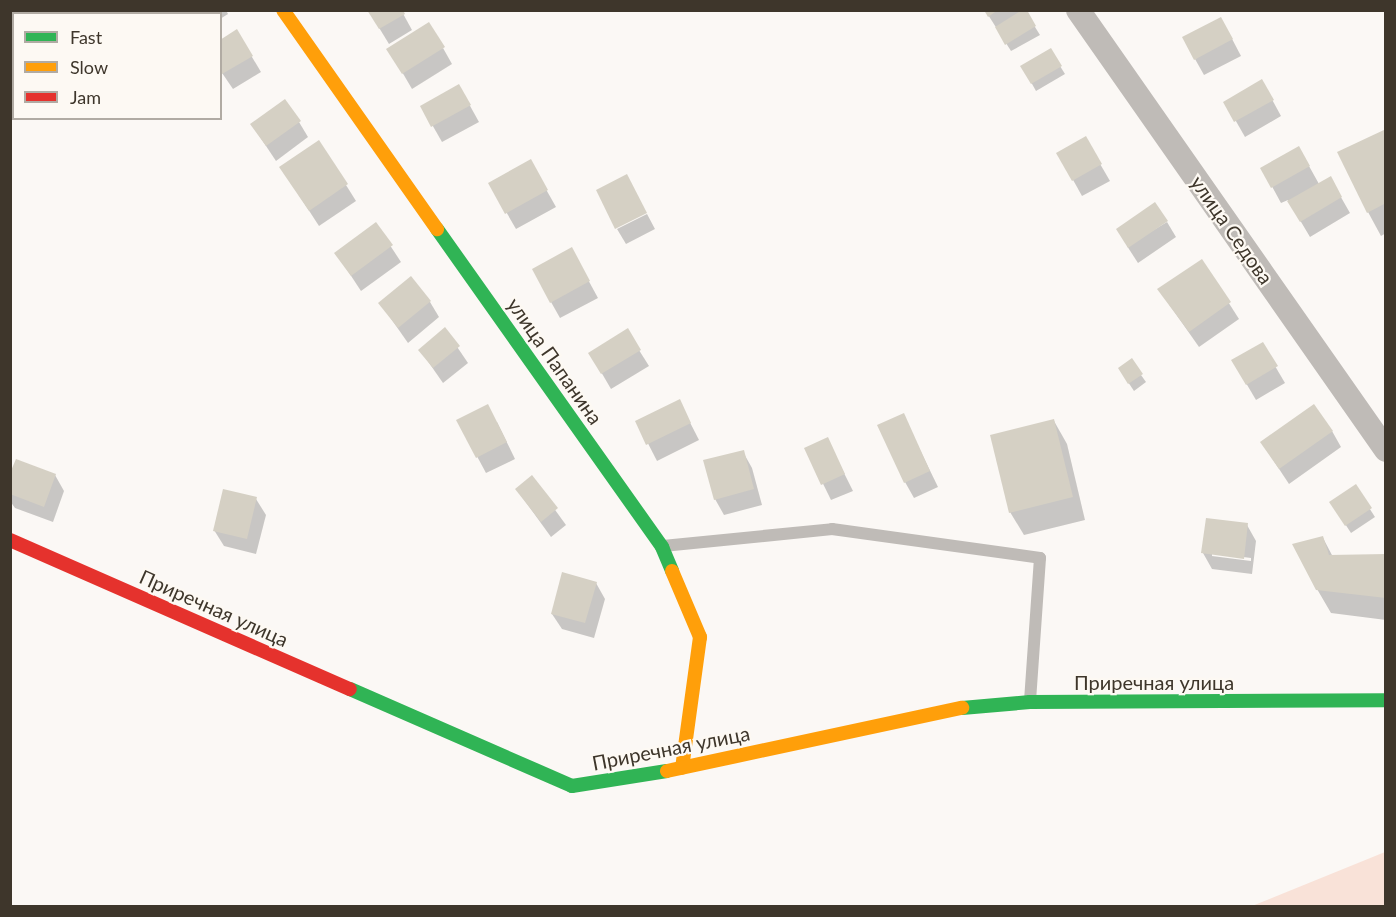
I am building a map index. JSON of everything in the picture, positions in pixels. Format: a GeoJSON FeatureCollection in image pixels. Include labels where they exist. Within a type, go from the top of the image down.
{"type":"FeatureCollection","features":[{"type":"Feature","properties":{"kind":"street","name":"улица Папанина"},"geometry":{"type":"LineString","coordinates":[[283,10],[662,547],[699,637],[682,768]]}},
{"type":"Feature","properties":{"kind":"street","name":"улица Седова"},"geometry":{"type":"LineString","coordinates":[[1078,10],[1386,450]]}},
{"type":"Feature","properties":{"kind":"street","name":"Приречная улица"},"geometry":{"type":"LineString","coordinates":[[10,540],[572,786],[682,768],[947,709],[1030,702],[1386,700]]}},
{"type":"Feature","properties":{"kind":"lane"},"geometry":{"type":"LineString","coordinates":[[662,547],[832,529],[1040,558],[1030,702]]}},
{"type":"Feature","properties":{"kind":"shaded area"},"geometry":{"type":"Polygon","coordinates":[[[1385,852],[1385,906],[1252,906],[1385,852]]]}},
{"type":"Feature","properties":{"kind":"building"},"geometry":{"type":"Polygon","coordinates":[[[367,10],[403,10],[405,14],[379,29],[367,10]]]}},
{"type":"Feature","properties":{"kind":"building"},"geometry":{"type":"Polygon","coordinates":[[[984,10],[998,10],[988,17],[984,10]]]}},
{"type":"Feature","properties":{"kind":"building"},"geometry":{"type":"Polygon","coordinates":[[[1022,10],[1027,10],[1036,26],[1005,45],[995,27],[1022,10]]]}},
{"type":"Feature","properties":{"kind":"building"},"geometry":{"type":"Polygon","coordinates":[[[1221,17],[1233,39],[1194,60],[1182,37],[1221,17]]]}},
{"type":"Feature","properties":{"kind":"building"},"geometry":{"type":"Polygon","coordinates":[[[429,22],[445,47],[402,74],[386,49],[429,22]]]}},
{"type":"Feature","properties":{"kind":"building"},"geometry":{"type":"Polygon","coordinates":[[[237,29],[253,56],[222,74],[222,39],[237,29]]]}},
{"type":"Feature","properties":{"kind":"building"},"geometry":{"type":"Polygon","coordinates":[[[1051,48],[1062,66],[1031,84],[1020,66],[1051,48]]]}},
{"type":"Feature","properties":{"kind":"building"},"geometry":{"type":"Polygon","coordinates":[[[1262,79],[1274,100],[1234,122],[1223,102],[1262,79]]]}},
{"type":"Feature","properties":{"kind":"building"},"geometry":{"type":"Polygon","coordinates":[[[459,84],[471,105],[431,127],[420,106],[459,84]]]}},
{"type":"Feature","properties":{"kind":"building"},"geometry":{"type":"Polygon","coordinates":[[[285,99],[301,121],[266,146],[250,124],[285,99]]]}},
{"type":"Feature","properties":{"kind":"building"},"geometry":{"type":"Polygon","coordinates":[[[1386,129],[1386,203],[1367,213],[1337,152],[1386,129]]]}},
{"type":"Feature","properties":{"kind":"building"},"geometry":{"type":"Polygon","coordinates":[[[1086,136],[1102,164],[1072,181],[1056,153],[1086,136]]]}},
{"type":"Feature","properties":{"kind":"building"},"geometry":{"type":"Polygon","coordinates":[[[319,140],[348,184],[309,211],[279,167],[319,140]]]}},
{"type":"Feature","properties":{"kind":"building"},"geometry":{"type":"Polygon","coordinates":[[[1299,146],[1310,166],[1271,188],[1260,168],[1299,146]]]}},
{"type":"Feature","properties":{"kind":"building"},"geometry":{"type":"Polygon","coordinates":[[[531,159],[548,190],[505,214],[488,183],[531,159]]]}},
{"type":"Feature","properties":{"kind":"building"},"geometry":{"type":"Polygon","coordinates":[[[627,174],[647,213],[615,229],[596,190],[627,174]]]}},
{"type":"Feature","properties":{"kind":"building"},"geometry":{"type":"Polygon","coordinates":[[[1331,176],[1342,197],[1300,222],[1287,201],[1331,176]]]}},
{"type":"Feature","properties":{"kind":"building"},"geometry":{"type":"Polygon","coordinates":[[[1155,202],[1168,221],[1128,248],[1116,229],[1155,202]]]}},
{"type":"Feature","properties":{"kind":"building"},"geometry":{"type":"Polygon","coordinates":[[[376,222],[393,245],[351,276],[334,253],[376,222]]]}},
{"type":"Feature","properties":{"kind":"building"},"geometry":{"type":"Polygon","coordinates":[[[572,247],[590,281],[550,303],[532,269],[572,247]]]}},
{"type":"Feature","properties":{"kind":"building"},"geometry":{"type":"Polygon","coordinates":[[[1202,259],[1231,302],[1189,332],[1157,289],[1202,259]]]}},
{"type":"Feature","properties":{"kind":"building"},"geometry":{"type":"Polygon","coordinates":[[[411,276],[431,301],[398,328],[378,303],[411,276]]]}},
{"type":"Feature","properties":{"kind":"building"},"geometry":{"type":"Polygon","coordinates":[[[445,327],[460,346],[433,368],[418,350],[445,327]]]}},
{"type":"Feature","properties":{"kind":"building"},"geometry":{"type":"Polygon","coordinates":[[[628,328],[641,350],[601,374],[588,353],[628,328]]]}},
{"type":"Feature","properties":{"kind":"building"},"geometry":{"type":"Polygon","coordinates":[[[1263,342],[1278,366],[1246,385],[1231,360],[1263,342]]]}},
{"type":"Feature","properties":{"kind":"building"},"geometry":{"type":"Polygon","coordinates":[[[1132,358],[1143,374],[1128,384],[1118,368],[1132,358]]]}},
{"type":"Feature","properties":{"kind":"building"},"geometry":{"type":"Polygon","coordinates":[[[680,399],[691,423],[646,445],[635,421],[680,399]]]}},
{"type":"Feature","properties":{"kind":"building"},"geometry":{"type":"Polygon","coordinates":[[[488,404],[507,442],[476,458],[456,420],[488,404]]]}},
{"type":"Feature","properties":{"kind":"building"},"geometry":{"type":"Polygon","coordinates":[[[1314,404],[1333,431],[1279,469],[1260,442],[1314,404]]]}},
{"type":"Feature","properties":{"kind":"building"},"geometry":{"type":"Polygon","coordinates":[[[904,413],[930,471],[904,483],[877,425],[904,413]]]}},
{"type":"Feature","properties":{"kind":"building"},"geometry":{"type":"Polygon","coordinates":[[[1054,419],[1073,497],[1009,513],[990,435],[1054,419]]]}},
{"type":"Feature","properties":{"kind":"building"},"geometry":{"type":"Polygon","coordinates":[[[828,437],[845,474],[821,485],[804,448],[828,437]]]}},
{"type":"Feature","properties":{"kind":"building"},"geometry":{"type":"Polygon","coordinates":[[[744,450],[754,489],[714,500],[703,460],[744,450]]]}},
{"type":"Feature","properties":{"kind":"building"},"geometry":{"type":"Polygon","coordinates":[[[16,459],[56,474],[44,507],[10,494],[10,473],[16,459]]]}},
{"type":"Feature","properties":{"kind":"building"},"geometry":{"type":"Polygon","coordinates":[[[532,475],[558,508],[541,522],[515,489],[532,475]]]}},
{"type":"Feature","properties":{"kind":"building"},"geometry":{"type":"Polygon","coordinates":[[[1356,484],[1372,508],[1345,526],[1329,502],[1356,484]]]}},
{"type":"Feature","properties":{"kind":"building"},"geometry":{"type":"Polygon","coordinates":[[[223,489],[257,497],[247,539],[213,531],[223,489]]]}},
{"type":"Feature","properties":{"kind":"building"},"geometry":{"type":"Polygon","coordinates":[[[1206,518],[1248,523],[1244,559],[1201,553],[1206,518]]]}},
{"type":"Feature","properties":{"kind":"building"},"geometry":{"type":"Polygon","coordinates":[[[1323,536],[1329,555],[1386,554],[1386,598],[1316,590],[1292,544],[1323,536]]]}},
{"type":"Feature","properties":{"kind":"building"},"geometry":{"type":"Polygon","coordinates":[[[562,572],[597,582],[585,623],[551,614],[562,572]]]}},
{"type":"Feature","properties":{"kind":"traffic: fast"},"geometry":{"type":"LineString","coordinates":[[437,229],[662,547],[672,571]]}},
{"type":"Feature","properties":{"kind":"traffic: fast"},"geometry":{"type":"LineString","coordinates":[[350,689],[572,786],[667,771]]}},
{"type":"Feature","properties":{"kind":"traffic: fast"},"geometry":{"type":"LineString","coordinates":[[962,708],[1030,702],[1386,700]]}},
{"type":"Feature","properties":{"kind":"traffic: slow"},"geometry":{"type":"LineString","coordinates":[[283,10],[437,229]]}},
{"type":"Feature","properties":{"kind":"traffic: slow"},"geometry":{"type":"LineString","coordinates":[[672,571],[700,637],[682,768]]}},
{"type":"Feature","properties":{"kind":"traffic: slow"},"geometry":{"type":"LineString","coordinates":[[667,771],[962,708]]}},
{"type":"Feature","properties":{"kind":"traffic: jam"},"geometry":{"type":"LineString","coordinates":[[10,540],[350,689]]}}]}
